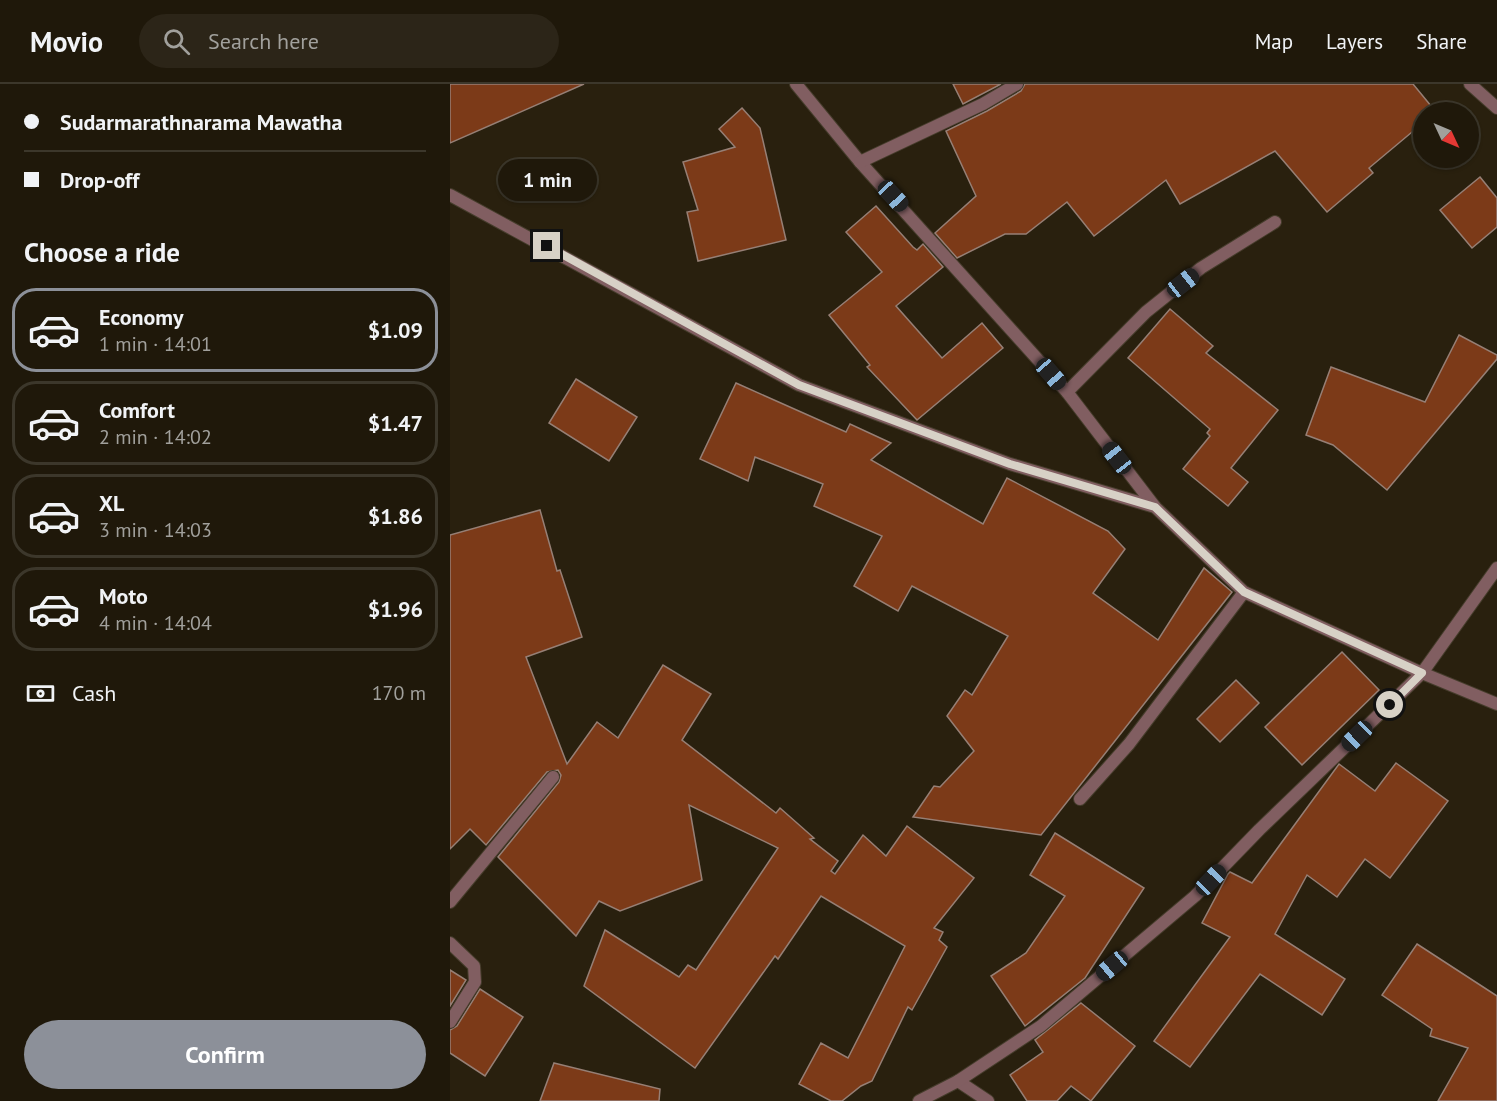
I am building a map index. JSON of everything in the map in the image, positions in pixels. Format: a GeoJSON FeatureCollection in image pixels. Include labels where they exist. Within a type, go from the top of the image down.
{"type":"FeatureCollection","features":[{"type":"Feature","properties":{"kind":"street"},"geometry":{"type":"LineString","coordinates":[[796,84],[860,162],[1067,392],[1155,507],[1244,592],[1422,673],[1497,704]]}},
{"type":"Feature","properties":{"kind":"street"},"geometry":{"type":"LineString","coordinates":[[860,162],[983,104],[1017,84]]}},
{"type":"Feature","properties":{"kind":"street"},"geometry":{"type":"LineString","coordinates":[[1470,84],[1497,108]]}},
{"type":"Feature","properties":{"kind":"street"},"geometry":{"type":"LineString","coordinates":[[450,195],[799,385],[1010,464],[1155,507]]}},
{"type":"Feature","properties":{"kind":"street"},"geometry":{"type":"LineString","coordinates":[[1067,392],[1146,312],[1201,268],[1275,222]]}},
{"type":"Feature","properties":{"kind":"street"},"geometry":{"type":"LineString","coordinates":[[919,1101],[958,1081],[1041,1026],[1195,896],[1259,830],[1422,673],[1497,567]]}},
{"type":"Feature","properties":{"kind":"street"},"geometry":{"type":"LineString","coordinates":[[1080,799],[1129,744],[1244,592]]}},
{"type":"Feature","properties":{"kind":"street"},"geometry":{"type":"LineString","coordinates":[[450,902],[553,777]]}},
{"type":"Feature","properties":{"kind":"street"},"geometry":{"type":"LineString","coordinates":[[450,943],[474,966],[475,982],[450,1022]]}},
{"type":"Feature","properties":{"kind":"street"},"geometry":{"type":"LineString","coordinates":[[958,1081],[988,1101]]}},
{"type":"Feature","properties":{"kind":"building"},"geometry":{"type":"Polygon","coordinates":[[[450,84],[584,84],[450,143],[450,84]]]}},
{"type":"Feature","properties":{"kind":"building"},"geometry":{"type":"Polygon","coordinates":[[[953,84],[1001,84],[963,104],[953,84]]]}},
{"type":"Feature","properties":{"kind":"building"},"geometry":{"type":"Polygon","coordinates":[[[1025,84],[1413,84],[1428,102],[1413,102],[1413,131],[1369,168],[1373,173],[1327,212],[1275,151],[1180,204],[1166,180],[1094,236],[1067,202],[1026,234],[1005,234],[957,258],[935,233],[976,196],[946,131],[1021,91],[1025,84]]]}},
{"type":"Feature","properties":{"kind":"building"},"geometry":{"type":"Polygon","coordinates":[[[742,108],[760,128],[786,240],[698,261],[687,212],[698,210],[683,162],[735,147],[719,129],[742,108]]]}},
{"type":"Feature","properties":{"kind":"building"},"geometry":{"type":"Polygon","coordinates":[[[1480,177],[1497,198],[1497,227],[1472,248],[1440,210],[1480,177]]]}},
{"type":"Feature","properties":{"kind":"building"},"geometry":{"type":"Polygon","coordinates":[[[876,206],[913,247],[917,250],[923,244],[943,267],[896,306],[942,358],[982,323],[1003,348],[917,420],[867,367],[870,365],[829,315],[882,272],[846,232],[876,206]]]}},
{"type":"Feature","properties":{"kind":"building"},"geometry":{"type":"Polygon","coordinates":[[[1170,309],[1213,346],[1206,353],[1278,410],[1231,468],[1248,482],[1228,506],[1183,469],[1210,436],[1207,433],[1210,429],[1128,358],[1170,309]]]}},
{"type":"Feature","properties":{"kind":"building"},"geometry":{"type":"Polygon","coordinates":[[[1459,335],[1497,355],[1497,359],[1387,490],[1333,445],[1306,435],[1331,367],[1425,402],[1459,335]]]}},
{"type":"Feature","properties":{"kind":"building"},"geometry":{"type":"Polygon","coordinates":[[[576,379],[637,417],[609,461],[549,423],[576,379]]]}},
{"type":"Feature","properties":{"kind":"building"},"geometry":{"type":"Polygon","coordinates":[[[736,383],[846,432],[850,424],[891,443],[871,460],[983,524],[1007,478],[1108,531],[1125,549],[1093,593],[1158,640],[1204,568],[1232,592],[1041,835],[913,817],[934,786],[940,787],[974,751],[947,716],[965,690],[972,695],[1008,636],[912,586],[898,611],[854,586],[882,536],[814,506],[823,484],[755,457],[748,481],[700,459],[736,383]]]}},
{"type":"Feature","properties":{"kind":"building"},"geometry":{"type":"Polygon","coordinates":[[[540,510],[557,571],[560,570],[582,637],[526,657],[567,764],[597,722],[618,738],[663,665],[711,694],[682,740],[776,813],[780,808],[814,838],[810,839],[838,861],[831,871],[835,874],[863,835],[886,856],[907,826],[974,878],[934,928],[943,932],[939,940],[947,947],[912,1010],[908,1007],[872,1081],[861,1086],[842,1101],[831,1101],[799,1084],[821,1043],[848,1058],[905,946],[821,896],[778,959],[775,956],[695,1068],[584,986],[605,930],[679,977],[688,965],[696,970],[778,848],[689,805],[702,880],[620,911],[599,901],[576,936],[498,857],[559,782],[561,775],[558,770],[547,772],[486,845],[470,829],[450,849],[450,535],[540,510]]]}},
{"type":"Feature","properties":{"kind":"building"},"geometry":{"type":"Polygon","coordinates":[[[1342,652],[1379,690],[1302,765],[1265,727],[1342,652]]]}},
{"type":"Feature","properties":{"kind":"building"},"geometry":{"type":"Polygon","coordinates":[[[1236,680],[1259,703],[1220,742],[1197,719],[1236,680]]]}},
{"type":"Feature","properties":{"kind":"building"},"geometry":{"type":"Polygon","coordinates":[[[1396,763],[1448,801],[1390,878],[1365,859],[1337,897],[1307,875],[1275,934],[1345,979],[1322,1015],[1260,974],[1190,1067],[1154,1041],[1230,937],[1202,923],[1228,874],[1230,872],[1252,883],[1339,764],[1375,791],[1396,763]]]}},
{"type":"Feature","properties":{"kind":"building"},"geometry":{"type":"Polygon","coordinates":[[[1055,833],[1144,888],[1085,978],[1025,1026],[991,976],[1026,953],[1065,896],[1030,875],[1055,833]]]}},
{"type":"Feature","properties":{"kind":"building"},"geometry":{"type":"Polygon","coordinates":[[[1417,944],[1497,996],[1497,1101],[1438,1101],[1468,1048],[1430,1036],[1432,1029],[1382,995],[1417,944]]]}},
{"type":"Feature","properties":{"kind":"building"},"geometry":{"type":"Polygon","coordinates":[[[450,970],[466,980],[450,1006],[450,970]]]}},
{"type":"Feature","properties":{"kind":"building"},"geometry":{"type":"Polygon","coordinates":[[[480,989],[523,1017],[485,1076],[450,1053],[450,1030],[457,1026],[480,989]]]}},
{"type":"Feature","properties":{"kind":"building"},"geometry":{"type":"Polygon","coordinates":[[[1081,1003],[1135,1046],[1091,1101],[1071,1086],[1057,1101],[1027,1101],[1010,1075],[1043,1052],[1035,1040],[1081,1003]]]}},
{"type":"Feature","properties":{"kind":"building"},"geometry":{"type":"Polygon","coordinates":[[[554,1063],[660,1089],[659,1101],[540,1101],[554,1063]]]}},
{"type":"Feature","properties":{"kind":"route"},"geometry":{"type":"LineString","coordinates":[[547,246],[799,385],[1010,464],[1155,507],[1244,592],[1422,673],[1390,705]]}}]}
